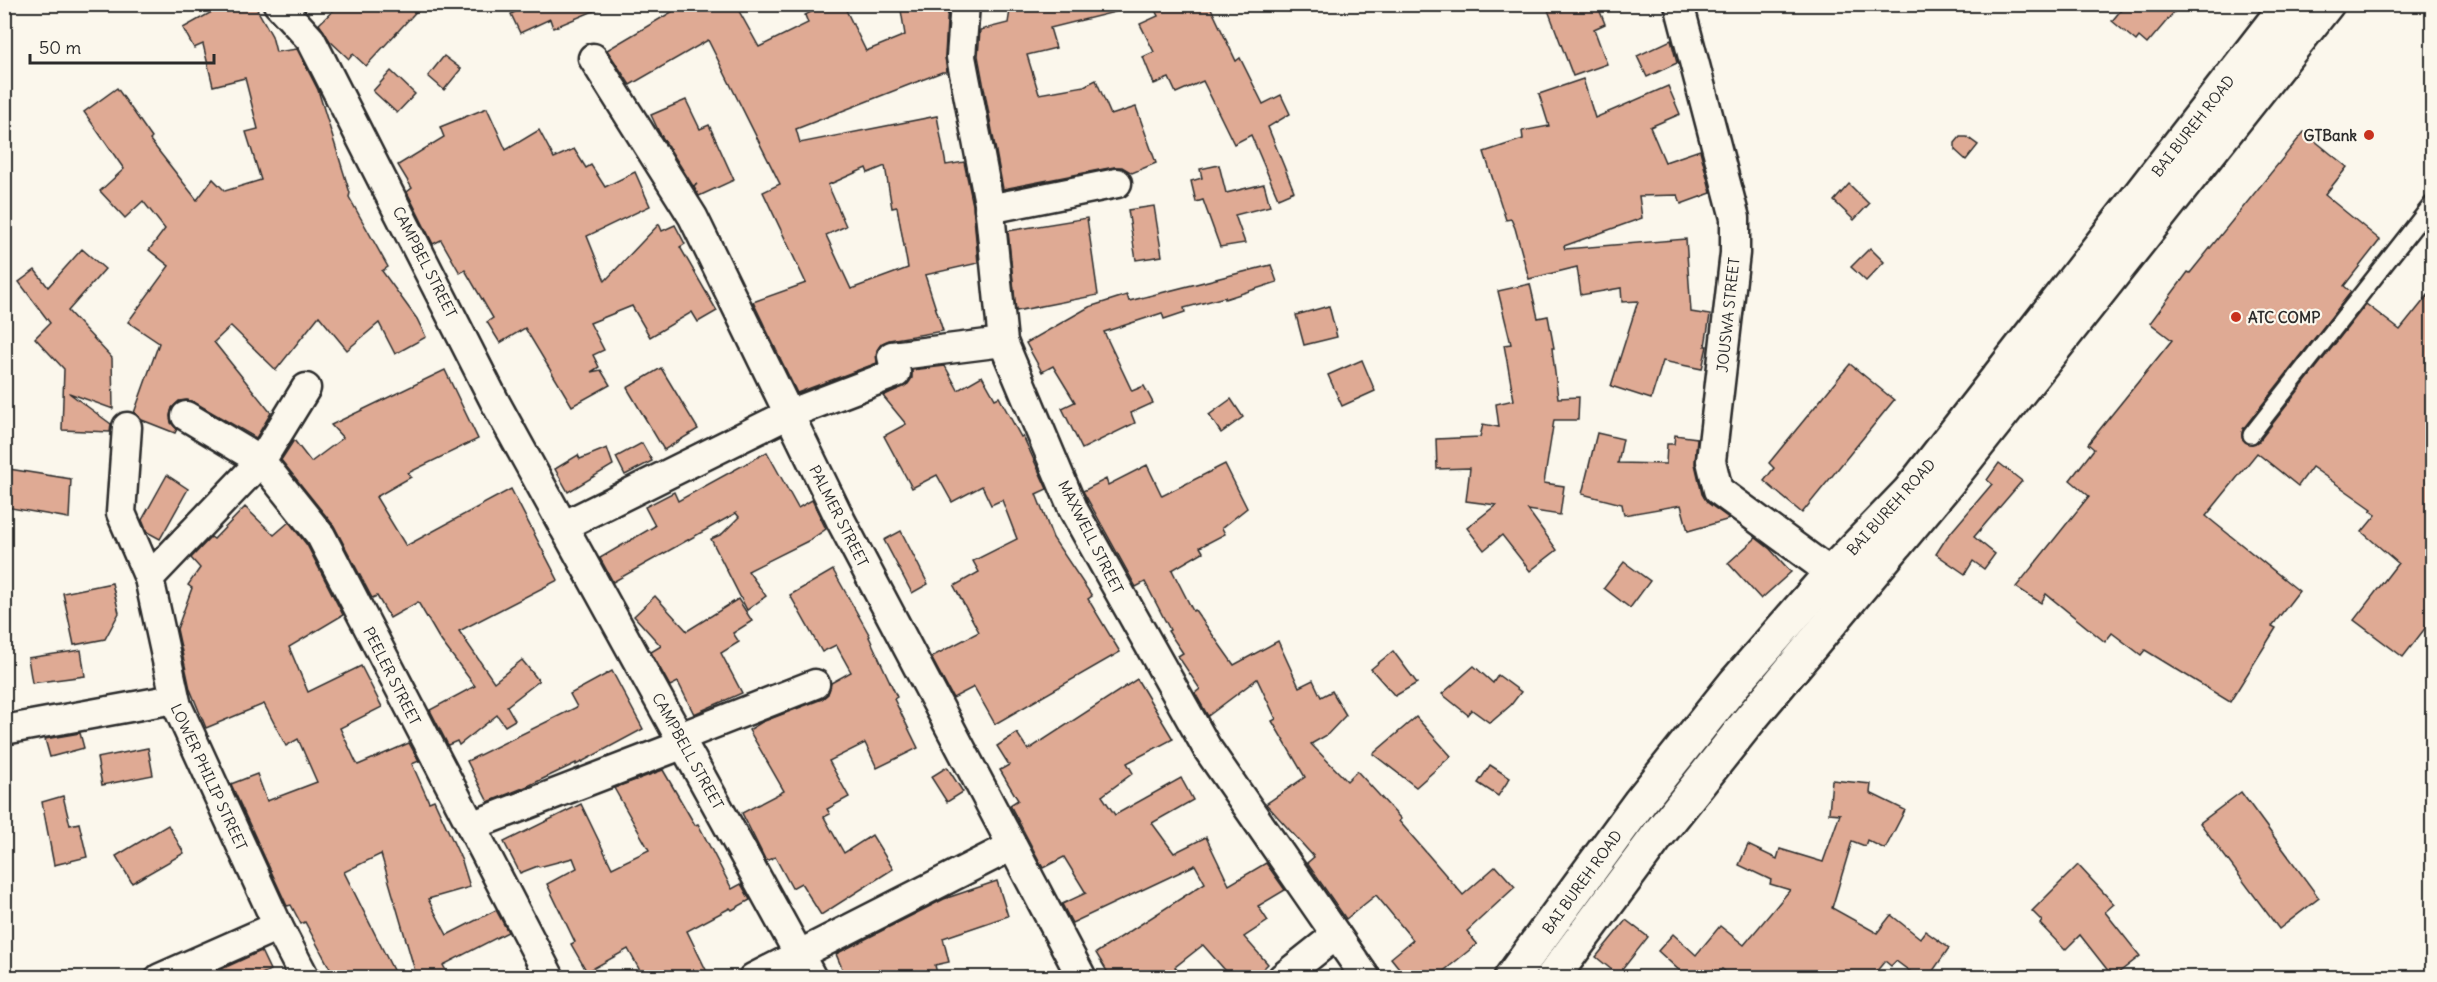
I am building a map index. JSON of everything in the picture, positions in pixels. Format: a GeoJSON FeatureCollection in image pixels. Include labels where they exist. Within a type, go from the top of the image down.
{"type":"FeatureCollection","features":[{"type":"Feature","properties":{"kind":"highway","name":"BAI BUREH ROAD"},"geometry":{"type":"LineString","coordinates":[[1511,978],[1640,802],[1735,683],[1831,573],[1908,492],[2288,4]]}},
{"type":"Feature","properties":{"kind":"highway","name":"BAI BUREH ROAD"},"geometry":{"type":"LineString","coordinates":[[1564,973],[1658,835],[1751,718],[1948,482],[2326,4]]}},
{"type":"Feature","properties":{"kind":"street","name":"CAMPBEL STREET"},"geometry":{"type":"LineString","coordinates":[[278,4],[311,40],[495,402],[563,526]]}},
{"type":"Feature","properties":{"kind":"street","name":"MAXWELL STREET"},"geometry":{"type":"LineString","coordinates":[[965,4],[961,57],[989,209],[1003,342],[1074,511],[1155,657],[1207,748],[1366,978]]}},
{"type":"Feature","properties":{"kind":"street","name":"JOUSWA STREET"},"geometry":{"type":"LineString","coordinates":[[1678,4],[1735,218],[1735,253],[1712,461],[1718,490],[1831,573]]}},
{"type":"Feature","properties":{"kind":"street","name":"PALMER STREET"},"geometry":{"type":"LineString","coordinates":[[593,57],[693,217],[841,521],[1082,978]]}},
{"type":"Feature","properties":{"kind":"street"},"geometry":{"type":"LineString","coordinates":[[989,209],[1117,183]]}},
{"type":"Feature","properties":{"kind":"street"},"geometry":{"type":"LineString","coordinates":[[563,526],[789,414],[896,373],[892,356],[1003,342]]}},
{"type":"Feature","properties":{"kind":"street"},"geometry":{"type":"LineString","coordinates":[[149,578],[261,461],[306,388]]}},
{"type":"Feature","properties":{"kind":"street","name":"PEELER STREET"},"geometry":{"type":"LineString","coordinates":[[186,416],[261,461],[321,536],[550,978]]}},
{"type":"Feature","properties":{"kind":"street"},"geometry":{"type":"LineString","coordinates":[[127,427],[122,513],[149,578],[176,702]]}},
{"type":"Feature","properties":{"kind":"street","name":"CAMPBELL STREET"},"geometry":{"type":"LineString","coordinates":[[563,526],[806,966]]}},
{"type":"Feature","properties":{"kind":"street"},"geometry":{"type":"LineString","coordinates":[[471,826],[682,741],[815,684]]}},
{"type":"Feature","properties":{"kind":"street","name":"LOWER PHILIP STREET"},"geometry":{"type":"LineString","coordinates":[[4,730],[174,699],[278,926],[305,978]]}},
{"type":"Feature","properties":{"kind":"street"},"geometry":{"type":"LineString","coordinates":[[753,978],[806,966],[1012,846]]}},
{"type":"Feature","properties":{"kind":"street"},"geometry":{"type":"LineString","coordinates":[[160,978],[278,926]]}},
{"type":"Feature","properties":{"kind":"street"},"geometry":{"type":"LineString","coordinates":[[1282,978],[1336,935]]}},
{"type":"Feature","properties":{"kind":"lane"},"geometry":{"type":"LineString","coordinates":[[2251,435],[2433,204]]}},
{"type":"Feature","properties":{"kind":"building"},"geometry":{"type":"Polygon","coordinates":[[[226,4],[254,4],[272,36],[276,52],[297,49],[318,90],[350,193],[349,197],[388,267],[382,271],[417,319],[426,337],[395,354],[379,323],[347,350],[319,316],[276,370],[231,326],[214,342],[271,413],[256,438],[187,400],[179,401],[172,408],[170,416],[171,423],[177,429],[175,433],[142,420],[134,413],[159,343],[128,322],[169,266],[149,250],[165,229],[143,201],[125,218],[100,191],[124,169],[84,112],[117,88],[152,138],[150,140],[197,200],[213,179],[225,191],[261,180],[246,132],[258,129],[245,78],[213,86],[203,44],[194,48],[183,28],[226,4]]]}},
{"type":"Feature","properties":{"kind":"building"},"geometry":{"type":"Polygon","coordinates":[[[340,4],[423,4],[366,66],[353,54],[349,59],[330,41],[319,24],[340,4]]]}},
{"type":"Feature","properties":{"kind":"building"},"geometry":{"type":"Polygon","coordinates":[[[530,4],[608,5],[553,28],[550,19],[520,33],[511,14],[530,4]]]}},
{"type":"Feature","properties":{"kind":"building"},"geometry":{"type":"Polygon","coordinates":[[[685,4],[735,4],[759,47],[808,23],[805,15],[827,4],[843,4],[866,51],[905,35],[900,4],[948,4],[945,56],[947,72],[796,129],[800,143],[937,116],[946,165],[964,162],[973,205],[978,263],[925,275],[943,331],[889,340],[882,343],[877,350],[877,363],[797,393],[753,302],[806,283],[763,192],[780,184],[708,40],[630,85],[607,50],[685,4]],[[885,166],[868,173],[866,168],[828,185],[846,226],[826,235],[851,289],[908,268],[897,207],[892,208],[885,166]]]}},
{"type":"Feature","properties":{"kind":"building"},"geometry":{"type":"Polygon","coordinates":[[[1011,4],[1114,4],[1115,12],[1050,28],[1056,48],[1027,55],[1039,94],[1084,86],[1096,80],[1111,115],[1136,107],[1156,163],[1132,173],[1122,167],[1114,167],[1003,189],[978,56],[980,30],[1008,23],[1011,4]]]}},
{"type":"Feature","properties":{"kind":"building"},"geometry":{"type":"Polygon","coordinates":[[[1152,4],[1209,4],[1236,61],[1240,58],[1263,104],[1281,95],[1290,114],[1268,127],[1294,191],[1278,198],[1251,135],[1234,144],[1203,81],[1176,93],[1169,78],[1154,84],[1143,57],[1154,52],[1140,24],[1158,16],[1152,4]]]}},
{"type":"Feature","properties":{"kind":"building"},"geometry":{"type":"Polygon","coordinates":[[[1561,4],[1597,4],[1605,24],[1594,29],[1607,64],[1573,76],[1548,10],[1561,4]]]}},
{"type":"Feature","properties":{"kind":"building"},"geometry":{"type":"Polygon","coordinates":[[[2126,4],[2181,4],[2147,44],[2139,37],[2136,41],[2112,21],[2126,4]]]}},
{"type":"Feature","properties":{"kind":"building"},"geometry":{"type":"Polygon","coordinates":[[[1671,40],[1677,63],[1647,77],[1637,56],[1671,40]]]}},
{"type":"Feature","properties":{"kind":"building"},"geometry":{"type":"Polygon","coordinates":[[[444,56],[461,69],[444,90],[428,76],[444,56]]]}},
{"type":"Feature","properties":{"kind":"building"},"geometry":{"type":"Polygon","coordinates":[[[391,71],[415,94],[397,113],[373,91],[391,71]]]}},
{"type":"Feature","properties":{"kind":"building"},"geometry":{"type":"Polygon","coordinates":[[[1583,79],[1595,118],[1668,86],[1680,114],[1650,127],[1665,162],[1700,150],[1711,193],[1681,204],[1678,195],[1639,196],[1642,218],[1564,246],[1565,249],[1686,239],[1691,312],[1710,315],[1702,369],[1663,361],[1651,399],[1611,386],[1638,301],[1622,302],[1621,288],[1581,295],[1577,267],[1529,279],[1515,228],[1511,219],[1506,220],[1484,152],[1523,139],[1522,131],[1549,126],[1539,94],[1583,79]]]}},
{"type":"Feature","properties":{"kind":"building"},"geometry":{"type":"Polygon","coordinates":[[[686,100],[700,129],[709,125],[734,180],[699,196],[694,187],[697,184],[693,186],[651,115],[686,100]]]}},
{"type":"Feature","properties":{"kind":"building"},"geometry":{"type":"Polygon","coordinates":[[[487,108],[506,150],[539,130],[554,158],[574,149],[586,168],[591,165],[605,187],[635,172],[650,206],[587,236],[605,281],[659,224],[662,231],[675,225],[685,244],[680,247],[717,311],[698,322],[692,312],[650,337],[632,306],[590,323],[604,350],[593,355],[599,367],[591,372],[601,370],[610,385],[572,406],[525,328],[500,343],[487,322],[493,318],[465,270],[460,273],[441,240],[433,244],[407,192],[412,188],[398,165],[444,137],[440,127],[487,108]]]}},
{"type":"Feature","properties":{"kind":"building"},"geometry":{"type":"Polygon","coordinates":[[[2304,132],[2347,167],[2325,195],[2380,240],[2344,286],[2351,292],[2243,429],[2242,438],[2249,444],[2259,441],[2366,304],[2400,330],[2433,289],[2433,618],[2403,657],[2354,620],[2398,563],[2362,532],[2376,515],[2370,511],[2372,509],[2312,467],[2298,486],[2257,453],[2206,516],[2299,591],[2272,626],[2276,628],[2230,702],[2145,650],[2141,655],[2112,633],[2105,642],[2046,594],[2041,603],[2016,587],[2089,496],[2070,480],[2094,449],[2088,444],[2172,340],[2150,323],[2188,272],[2190,273],[2304,132]]]}},
{"type":"Feature","properties":{"kind":"building"},"geometry":{"type":"Polygon","coordinates":[[[1960,137],[1967,137],[1978,145],[1966,160],[1955,150],[1955,143],[1960,137]]]}},
{"type":"Feature","properties":{"kind":"building"},"geometry":{"type":"Polygon","coordinates":[[[1219,165],[1226,193],[1264,184],[1270,206],[1235,215],[1245,243],[1220,247],[1203,200],[1196,202],[1191,181],[1202,178],[1200,169],[1219,165]]]}},
{"type":"Feature","properties":{"kind":"building"},"geometry":{"type":"Polygon","coordinates":[[[1849,184],[1869,204],[1854,220],[1834,201],[1849,184]]]}},
{"type":"Feature","properties":{"kind":"building"},"geometry":{"type":"Polygon","coordinates":[[[1154,206],[1162,256],[1136,260],[1128,210],[1154,206]]]}},
{"type":"Feature","properties":{"kind":"building"},"geometry":{"type":"Polygon","coordinates":[[[1087,218],[1098,295],[1016,311],[1008,231],[1087,218]]]}},
{"type":"Feature","properties":{"kind":"building"},"geometry":{"type":"Polygon","coordinates":[[[1870,248],[1884,262],[1866,281],[1851,267],[1870,248]]]}},
{"type":"Feature","properties":{"kind":"building"},"geometry":{"type":"Polygon","coordinates":[[[82,249],[105,269],[68,311],[112,358],[113,409],[69,393],[111,424],[110,432],[62,430],[64,369],[35,338],[50,323],[19,282],[35,270],[48,287],[82,249]]]}},
{"type":"Feature","properties":{"kind":"building"},"geometry":{"type":"Polygon","coordinates":[[[1271,265],[1277,282],[1225,299],[1225,297],[1184,308],[1185,312],[1164,319],[1162,313],[1104,332],[1132,391],[1144,386],[1153,403],[1131,413],[1135,423],[1082,449],[1062,408],[1075,402],[1053,366],[1042,372],[1026,343],[1089,307],[1127,295],[1129,301],[1271,265]]]}},
{"type":"Feature","properties":{"kind":"building"},"geometry":{"type":"Polygon","coordinates":[[[1530,284],[1538,318],[1548,316],[1554,348],[1552,348],[1558,398],[1579,397],[1578,420],[1554,420],[1544,483],[1564,486],[1560,515],[1528,510],[1557,550],[1530,571],[1502,535],[1484,550],[1467,528],[1496,505],[1466,501],[1470,468],[1437,469],[1436,439],[1480,437],[1483,424],[1499,427],[1496,404],[1514,400],[1504,345],[1511,344],[1498,291],[1530,284]]]}},
{"type":"Feature","properties":{"kind":"building"},"geometry":{"type":"Polygon","coordinates":[[[1329,306],[1337,337],[1304,345],[1296,315],[1329,306]]]}},
{"type":"Feature","properties":{"kind":"building"},"geometry":{"type":"Polygon","coordinates":[[[1362,360],[1375,391],[1342,406],[1328,375],[1362,360]]]}},
{"type":"Feature","properties":{"kind":"building"},"geometry":{"type":"Polygon","coordinates":[[[1850,364],[1894,400],[1802,513],[1764,481],[1774,468],[1769,463],[1850,364]]]}},
{"type":"Feature","properties":{"kind":"building"},"geometry":{"type":"Polygon","coordinates":[[[945,366],[958,390],[982,376],[995,399],[999,397],[1021,437],[1023,436],[1047,489],[1036,494],[1053,538],[1092,596],[1088,599],[1120,652],[995,724],[974,687],[953,698],[931,657],[979,632],[954,586],[979,572],[973,561],[1017,539],[1002,500],[991,505],[982,486],[952,502],[937,475],[912,488],[884,436],[906,424],[883,396],[908,384],[912,378],[912,370],[945,366]]]}},
{"type":"Feature","properties":{"kind":"building"},"geometry":{"type":"Polygon","coordinates":[[[661,368],[698,429],[664,450],[627,388],[661,368]]]}},
{"type":"Feature","properties":{"kind":"building"},"geometry":{"type":"Polygon","coordinates":[[[445,370],[478,439],[408,473],[411,477],[376,497],[406,546],[511,489],[558,580],[459,631],[494,682],[522,660],[539,681],[507,706],[515,720],[505,726],[497,715],[459,745],[457,741],[448,745],[430,710],[475,686],[439,638],[418,602],[390,618],[377,596],[372,598],[334,526],[281,460],[294,440],[311,462],[343,438],[331,425],[445,370]]]}},
{"type":"Feature","properties":{"kind":"building"},"geometry":{"type":"Polygon","coordinates":[[[1231,399],[1243,417],[1221,433],[1209,415],[1231,399]]]}},
{"type":"Feature","properties":{"kind":"building"},"geometry":{"type":"Polygon","coordinates":[[[1597,433],[1623,439],[1618,463],[1666,464],[1667,444],[1674,444],[1675,435],[1697,438],[1695,464],[1702,494],[1708,503],[1730,519],[1688,531],[1681,505],[1624,515],[1622,504],[1582,494],[1597,433]]]}},
{"type":"Feature","properties":{"kind":"building"},"geometry":{"type":"Polygon","coordinates":[[[642,443],[652,461],[625,475],[616,457],[642,443]]]}},
{"type":"Feature","properties":{"kind":"building"},"geometry":{"type":"Polygon","coordinates":[[[607,448],[613,465],[568,492],[555,469],[578,455],[580,459],[607,448]]]}},
{"type":"Feature","properties":{"kind":"building"},"geometry":{"type":"Polygon","coordinates":[[[767,452],[798,508],[812,500],[826,529],[810,540],[748,571],[766,596],[747,610],[711,539],[722,534],[739,517],[736,513],[613,582],[600,558],[655,526],[645,507],[674,492],[678,501],[767,452]]]}},
{"type":"Feature","properties":{"kind":"building"},"geometry":{"type":"Polygon","coordinates":[[[1999,463],[2022,481],[1974,537],[1995,554],[1984,569],[1973,561],[1965,574],[1936,554],[1947,537],[1992,484],[1987,480],[1999,463]]]}},
{"type":"Feature","properties":{"kind":"building"},"geometry":{"type":"Polygon","coordinates":[[[1225,464],[1247,508],[1222,528],[1225,534],[1200,547],[1203,552],[1172,570],[1193,611],[1195,610],[1234,665],[1278,641],[1299,687],[1313,680],[1321,697],[1332,691],[1346,715],[1327,735],[1311,744],[1347,781],[1357,771],[1401,819],[1399,821],[1463,895],[1496,866],[1515,887],[1467,931],[1477,944],[1435,978],[1407,978],[1391,958],[1413,940],[1376,895],[1346,919],[1307,863],[1314,857],[1266,804],[1305,777],[1272,721],[1276,719],[1257,679],[1208,716],[1195,693],[1200,689],[1178,656],[1183,653],[1168,631],[1170,630],[1145,582],[1136,587],[1083,491],[1106,479],[1108,485],[1147,465],[1162,496],[1225,464]]]}},
{"type":"Feature","properties":{"kind":"building"},"geometry":{"type":"Polygon","coordinates":[[[9,469],[71,479],[69,518],[5,507],[9,469]]]}},
{"type":"Feature","properties":{"kind":"building"},"geometry":{"type":"Polygon","coordinates":[[[167,475],[188,489],[160,539],[147,532],[142,520],[167,475]]]}},
{"type":"Feature","properties":{"kind":"building"},"geometry":{"type":"Polygon","coordinates":[[[245,507],[274,535],[289,522],[307,545],[343,615],[289,647],[308,692],[361,666],[382,707],[340,728],[358,765],[409,743],[419,761],[412,764],[429,802],[434,800],[462,861],[470,887],[428,899],[447,935],[496,910],[508,932],[443,965],[450,978],[417,978],[381,854],[344,872],[397,978],[335,978],[305,922],[301,924],[291,905],[287,906],[231,784],[257,774],[267,801],[317,782],[298,739],[286,746],[264,704],[206,728],[190,689],[177,629],[192,588],[188,585],[200,568],[191,558],[211,537],[214,539],[245,507]]]}},
{"type":"Feature","properties":{"kind":"building"},"geometry":{"type":"Polygon","coordinates":[[[901,531],[928,584],[912,593],[884,540],[901,531]]]}},
{"type":"Feature","properties":{"kind":"building"},"geometry":{"type":"Polygon","coordinates":[[[1756,538],[1770,549],[1791,572],[1761,599],[1728,563],[1756,538]]]}},
{"type":"Feature","properties":{"kind":"building"},"geometry":{"type":"Polygon","coordinates":[[[1624,562],[1650,581],[1630,608],[1604,588],[1624,562]]]}},
{"type":"Feature","properties":{"kind":"building"},"geometry":{"type":"Polygon","coordinates":[[[833,570],[870,636],[897,697],[894,699],[918,748],[877,768],[865,743],[829,761],[849,797],[827,809],[830,814],[824,817],[844,853],[872,835],[893,869],[821,915],[801,883],[792,888],[775,857],[766,861],[742,813],[784,791],[749,730],[762,722],[822,699],[828,694],[831,683],[851,672],[836,645],[822,652],[790,595],[833,570]]]}},
{"type":"Feature","properties":{"kind":"building"},"geometry":{"type":"Polygon","coordinates":[[[112,583],[119,613],[105,639],[74,645],[63,593],[112,583]]]}},
{"type":"Feature","properties":{"kind":"building"},"geometry":{"type":"Polygon","coordinates":[[[655,596],[687,631],[738,599],[752,621],[733,633],[739,642],[721,653],[742,693],[694,714],[678,682],[670,686],[651,652],[661,646],[634,616],[655,596]]]}},
{"type":"Feature","properties":{"kind":"building"},"geometry":{"type":"Polygon","coordinates":[[[81,650],[85,676],[32,683],[28,658],[81,650]]]}},
{"type":"Feature","properties":{"kind":"building"},"geometry":{"type":"Polygon","coordinates":[[[1393,651],[1417,683],[1395,696],[1371,669],[1393,651]]]}},
{"type":"Feature","properties":{"kind":"building"},"geometry":{"type":"Polygon","coordinates":[[[1474,666],[1493,683],[1498,675],[1521,692],[1511,705],[1490,723],[1472,710],[1468,715],[1442,694],[1474,666]]]}},
{"type":"Feature","properties":{"kind":"building"},"geometry":{"type":"Polygon","coordinates":[[[612,671],[643,729],[576,765],[576,763],[488,802],[467,761],[577,707],[570,694],[612,671]]]}},
{"type":"Feature","properties":{"kind":"building"},"geometry":{"type":"Polygon","coordinates":[[[1137,679],[1173,739],[1127,763],[1133,773],[1102,796],[1115,815],[1181,778],[1193,800],[1152,823],[1174,853],[1206,837],[1229,885],[1266,863],[1285,890],[1258,906],[1268,921],[1244,937],[1268,964],[1254,978],[1232,978],[1203,945],[1175,967],[1182,978],[1111,978],[1096,953],[1205,883],[1195,865],[1072,923],[1062,904],[1086,893],[1064,857],[1043,868],[1010,805],[1018,800],[1000,770],[1009,765],[997,746],[1017,733],[1028,750],[1137,679]]]}},
{"type":"Feature","properties":{"kind":"building"},"geometry":{"type":"Polygon","coordinates":[[[1416,717],[1451,756],[1416,787],[1373,754],[1416,717]]]}},
{"type":"Feature","properties":{"kind":"building"},"geometry":{"type":"Polygon","coordinates":[[[80,733],[84,748],[50,757],[45,739],[80,733]]]}},
{"type":"Feature","properties":{"kind":"building"},"geometry":{"type":"Polygon","coordinates":[[[148,748],[153,775],[102,785],[97,758],[148,748]]]}},
{"type":"Feature","properties":{"kind":"building"},"geometry":{"type":"Polygon","coordinates":[[[1490,765],[1510,778],[1498,796],[1478,783],[1490,765]]]}},
{"type":"Feature","properties":{"kind":"building"},"geometry":{"type":"Polygon","coordinates":[[[947,767],[963,792],[947,802],[931,777],[947,767]]]}},
{"type":"Feature","properties":{"kind":"building"},"geometry":{"type":"Polygon","coordinates":[[[663,770],[695,825],[698,824],[732,889],[741,884],[750,900],[687,931],[710,978],[644,978],[628,949],[587,972],[571,944],[575,942],[547,884],[577,868],[573,858],[538,866],[520,873],[504,842],[581,804],[612,868],[649,850],[614,788],[663,770]]]}},
{"type":"Feature","properties":{"kind":"building"},"geometry":{"type":"Polygon","coordinates":[[[1832,780],[1871,784],[1870,793],[1905,810],[1885,849],[1867,840],[1865,846],[1852,841],[1832,908],[1877,933],[1891,915],[1920,938],[1925,931],[1949,948],[1928,978],[1919,978],[1896,961],[1891,966],[1885,961],[1871,978],[1733,978],[1722,969],[1717,974],[1722,978],[1679,978],[1682,973],[1658,951],[1673,934],[1696,955],[1720,926],[1744,945],[1790,890],[1770,884],[1771,880],[1739,865],[1748,845],[1777,859],[1780,849],[1823,862],[1840,814],[1829,813],[1832,780]]]}},
{"type":"Feature","properties":{"kind":"building"},"geometry":{"type":"Polygon","coordinates":[[[2241,792],[2319,898],[2279,929],[2200,823],[2241,792]]]}},
{"type":"Feature","properties":{"kind":"building"},"geometry":{"type":"Polygon","coordinates":[[[63,796],[70,825],[79,823],[87,857],[54,865],[42,802],[63,796]]]}},
{"type":"Feature","properties":{"kind":"building"},"geometry":{"type":"Polygon","coordinates":[[[168,825],[184,853],[132,883],[116,856],[168,825]]]}},
{"type":"Feature","properties":{"kind":"building"},"geometry":{"type":"Polygon","coordinates":[[[2078,865],[2114,904],[2105,912],[2140,956],[2113,977],[2080,935],[2065,950],[2040,924],[2042,921],[2032,911],[2078,865]]]}},
{"type":"Feature","properties":{"kind":"building"},"geometry":{"type":"Polygon","coordinates":[[[997,881],[1008,916],[943,938],[949,962],[935,965],[938,978],[846,978],[836,954],[944,899],[997,881]]]}},
{"type":"Feature","properties":{"kind":"building"},"geometry":{"type":"Polygon","coordinates":[[[1626,920],[1648,937],[1618,975],[1596,957],[1626,920]]]}},
{"type":"Feature","properties":{"kind":"building"},"geometry":{"type":"Polygon","coordinates":[[[261,951],[270,970],[254,978],[202,978],[261,951]]]}},
{"type":"Feature","properties":{"kind":"place","name":"GTBank"},"geometry":{"type":"Point","coordinates":[2369,135]}},
{"type":"Feature","properties":{"kind":"place","name":"ATC COMP"},"geometry":{"type":"Point","coordinates":[2236,317]}}]}
